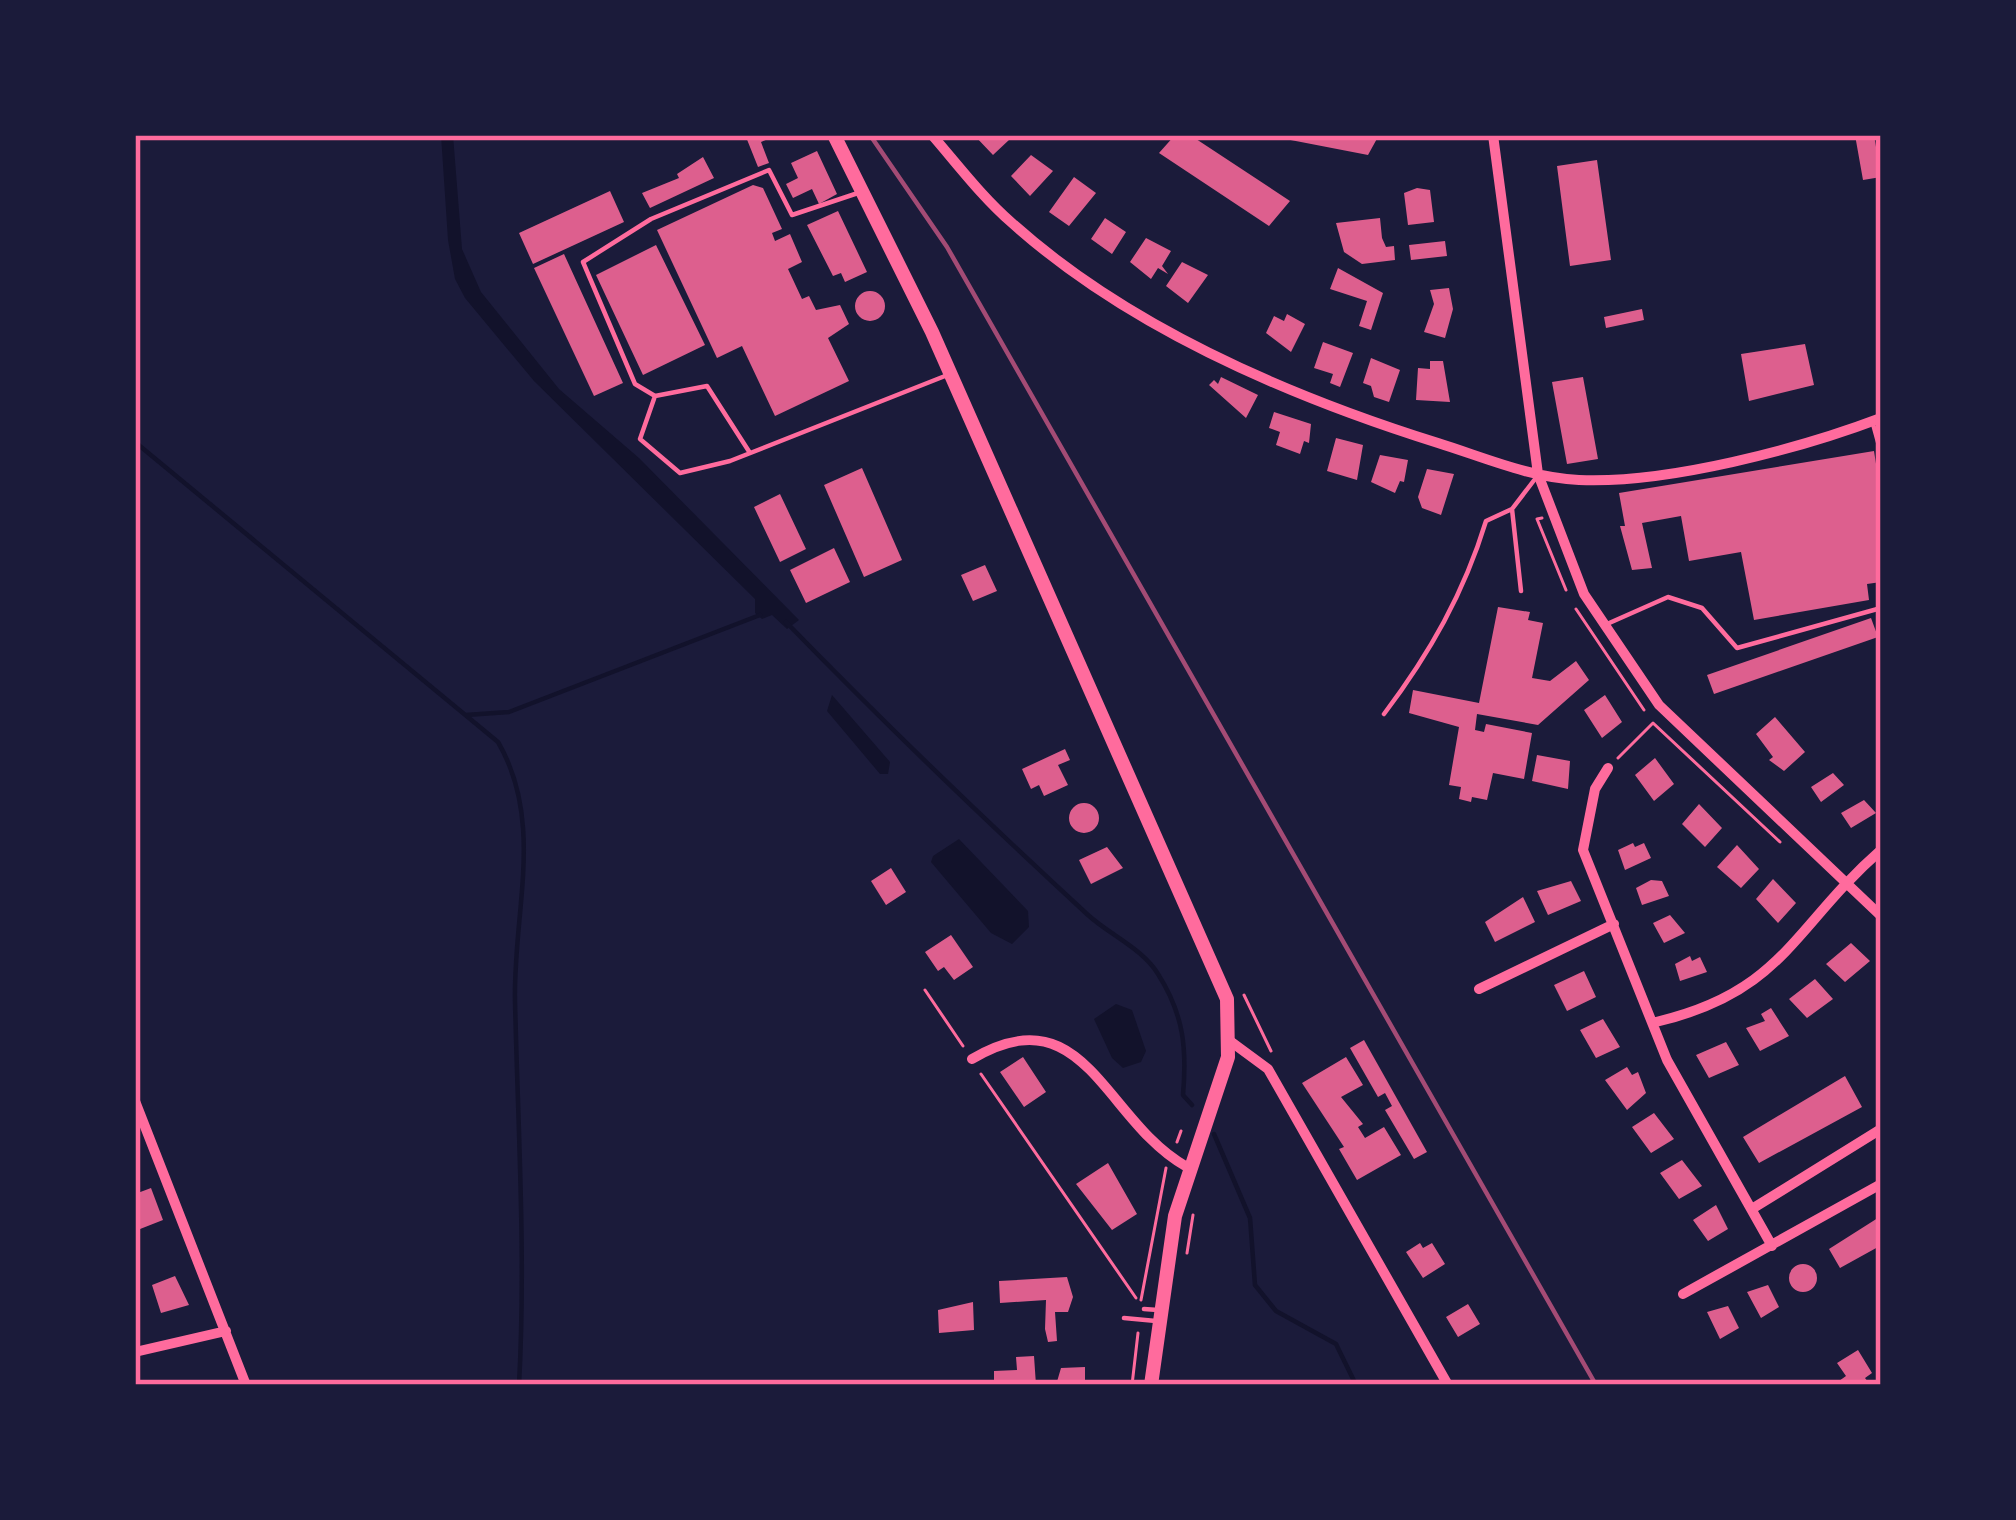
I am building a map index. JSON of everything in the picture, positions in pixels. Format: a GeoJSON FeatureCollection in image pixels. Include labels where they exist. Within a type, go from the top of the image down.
{"type":"FeatureCollection","features":[{"type":"Feature","properties":{"kind":"street"},"geometry":{"type":"LineString","coordinates":[[834,135],[950,374],[1227,999],[1230,1041],[1187,1167],[1150,1311],[1151,1385]]}},
{"type":"Feature","properties":{"kind":"street"},"geometry":{"type":"LineString","coordinates":[[932,135],[1012,224],[1211,353],[1366,421],[1538,474],[1602,480],[1669,470],[1801,445],[1876,419]]}},
{"type":"Feature","properties":{"kind":"street"},"geometry":{"type":"LineString","coordinates":[[1493,135],[1538,474],[1563,550],[1602,626],[1659,705],[1881,916]]}},
{"type":"Feature","properties":{"kind":"street"},"geometry":{"type":"LineString","coordinates":[[1608,768],[1595,789],[1583,850],[1676,1078],[1755,1208],[1772,1246]]}},
{"type":"Feature","properties":{"kind":"street"},"geometry":{"type":"LineString","coordinates":[[1656,1022],[1698,1012],[1752,985],[1881,850]]}},
{"type":"Feature","properties":{"kind":"street"},"geometry":{"type":"LineString","coordinates":[[1479,988],[1614,924]]}},
{"type":"Feature","properties":{"kind":"street"},"geometry":{"type":"LineString","coordinates":[[972,1059],[1012,1040],[1048,1039],[1083,1060],[1143,1135],[1187,1167]]}},
{"type":"Feature","properties":{"kind":"street"},"geometry":{"type":"LineString","coordinates":[[1230,1041],[1268,1069],[1448,1385]]}},
{"type":"Feature","properties":{"kind":"street"},"geometry":{"type":"LineString","coordinates":[[135,1101],[246,1385]]}},
{"type":"Feature","properties":{"kind":"street"},"geometry":{"type":"LineString","coordinates":[[1755,1208],[1880,1131]]}},
{"type":"Feature","properties":{"kind":"street"},"geometry":{"type":"LineString","coordinates":[[1682,1294],[1881,1184]]}},
{"type":"Feature","properties":{"kind":"street"},"geometry":{"type":"LineString","coordinates":[[135,1352],[226,1331]]}},
{"type":"Feature","properties":{"kind":"lane"},"geometry":{"type":"LineString","coordinates":[[750,453],[707,386],[655,396],[634,384],[583,262],[651,219],[769,170],[792,215],[864,190]]}},
{"type":"Feature","properties":{"kind":"lane"},"geometry":{"type":"LineString","coordinates":[[655,396],[640,439],[680,473],[750,453],[950,374]]}},
{"type":"Feature","properties":{"kind":"lane"},"geometry":{"type":"LineString","coordinates":[[1876,419],[1881,453]]}},
{"type":"Feature","properties":{"kind":"lane"},"geometry":{"type":"LineString","coordinates":[[1384,714],[1417,670],[1467,584],[1486,521],[1512,509],[1538,474]]}},
{"type":"Feature","properties":{"kind":"lane"},"geometry":{"type":"LineString","coordinates":[[1512,509],[1521,591]]}},
{"type":"Feature","properties":{"kind":"lane"},"geometry":{"type":"LineString","coordinates":[[1602,626],[1668,597],[1702,608],[1737,647],[1881,608]]}},
{"type":"Feature","properties":{"kind":"lane"},"geometry":{"type":"LineString","coordinates":[[1124,1318],[1139,1319],[1150,1311]]}},
{"type":"Feature","properties":{"kind":"path"},"geometry":{"type":"LineString","coordinates":[[1608,768],[1653,723],[1791,851]]}},
{"type":"Feature","properties":{"kind":"path"},"geometry":{"type":"LineString","coordinates":[[925,990],[1150,1311]]}},
{"type":"Feature","properties":{"kind":"path"},"geometry":{"type":"LineString","coordinates":[[1150,1311],[1171,1157],[1181,1131]]}},
{"type":"Feature","properties":{"kind":"path"},"geometry":{"type":"LineString","coordinates":[[1132,1385],[1139,1319]]}},
{"type":"Feature","properties":{"kind":"shaded area"},"geometry":{"type":"Polygon","coordinates":[[[441,135],[453,135],[462,249],[481,292],[559,389],[639,458],[799,620],[787,629],[772,615],[762,619],[755,613],[755,599],[534,381],[465,298],[455,279],[448,240],[441,135]]]}},
{"type":"Feature","properties":{"kind":"shaded area"},"geometry":{"type":"Polygon","coordinates":[[[832,695],[890,762],[888,774],[880,774],[827,711],[832,695]]]}},
{"type":"Feature","properties":{"kind":"shaded area"},"geometry":{"type":"Polygon","coordinates":[[[959,839],[1028,911],[1029,927],[1012,944],[991,933],[931,862],[959,839]]]}},
{"type":"Feature","properties":{"kind":"shaded area"},"geometry":{"type":"Polygon","coordinates":[[[1116,1004],[1132,1010],[1146,1051],[1141,1062],[1123,1068],[1112,1058],[1094,1019],[1116,1004]]]}},
{"type":"Feature","properties":{"kind":"building"},"geometry":{"type":"Polygon","coordinates":[[[778,135],[761,142],[769,163],[758,167],[746,137],[778,135]]]}},
{"type":"Feature","properties":{"kind":"building"},"geometry":{"type":"Polygon","coordinates":[[[974,135],[1006,135],[1010,139],[993,155],[974,135]]]}},
{"type":"Feature","properties":{"kind":"building"},"geometry":{"type":"Polygon","coordinates":[[[1175,135],[1190,135],[1290,201],[1269,226],[1159,153],[1175,135]]]}},
{"type":"Feature","properties":{"kind":"building"},"geometry":{"type":"Polygon","coordinates":[[[1265,135],[1379,135],[1368,155],[1265,135]]]}},
{"type":"Feature","properties":{"kind":"building"},"geometry":{"type":"Polygon","coordinates":[[[1855,135],[1874,135],[1881,177],[1863,180],[1855,135]]]}},
{"type":"Feature","properties":{"kind":"building"},"geometry":{"type":"Polygon","coordinates":[[[817,151],[837,194],[819,204],[812,189],[793,198],[786,184],[798,178],[791,163],[817,151]]]}},
{"type":"Feature","properties":{"kind":"building"},"geometry":{"type":"Polygon","coordinates":[[[1031,155],[1053,171],[1030,196],[1011,176],[1031,155]]]}},
{"type":"Feature","properties":{"kind":"building"},"geometry":{"type":"Polygon","coordinates":[[[703,157],[714,178],[650,208],[642,193],[679,178],[677,174],[703,157]]]}},
{"type":"Feature","properties":{"kind":"building"},"geometry":{"type":"Polygon","coordinates":[[[1597,160],[1611,260],[1570,266],[1557,166],[1597,160]]]}},
{"type":"Feature","properties":{"kind":"building"},"geometry":{"type":"Polygon","coordinates":[[[1074,177],[1096,193],[1069,226],[1049,212],[1074,177]]]}},
{"type":"Feature","properties":{"kind":"building"},"geometry":{"type":"Polygon","coordinates":[[[753,185],[763,188],[782,229],[772,233],[775,241],[790,234],[802,262],[788,269],[802,299],[809,296],[816,310],[840,305],[849,324],[828,338],[849,381],[775,416],[742,346],[717,358],[657,230],[753,185]]]}},
{"type":"Feature","properties":{"kind":"building"},"geometry":{"type":"Polygon","coordinates":[[[1430,190],[1434,222],[1408,225],[1404,193],[1430,190]]]}},
{"type":"Feature","properties":{"kind":"building"},"geometry":{"type":"Polygon","coordinates":[[[610,191],[624,222],[533,264],[519,233],[610,191]]]}},
{"type":"Feature","properties":{"kind":"building"},"geometry":{"type":"Polygon","coordinates":[[[838,211],[867,272],[845,282],[841,273],[833,276],[807,225],[838,211]]]}},
{"type":"Feature","properties":{"kind":"building"},"geometry":{"type":"Polygon","coordinates":[[[1105,218],[1126,232],[1112,254],[1091,239],[1105,218]]]}},
{"type":"Feature","properties":{"kind":"building"},"geometry":{"type":"Polygon","coordinates":[[[1380,218],[1382,238],[1386,247],[1394,246],[1395,260],[1362,264],[1344,252],[1336,223],[1380,218]]]}},
{"type":"Feature","properties":{"kind":"building"},"geometry":{"type":"Polygon","coordinates":[[[1146,238],[1171,251],[1162,266],[1168,274],[1158,268],[1151,279],[1130,262],[1146,238]]]}},
{"type":"Feature","properties":{"kind":"building"},"geometry":{"type":"Polygon","coordinates":[[[1445,241],[1447,256],[1411,260],[1409,245],[1445,241]]]}},
{"type":"Feature","properties":{"kind":"building"},"geometry":{"type":"Polygon","coordinates":[[[656,245],[705,345],[643,375],[596,275],[656,245]]]}},
{"type":"Feature","properties":{"kind":"building"},"geometry":{"type":"Polygon","coordinates":[[[564,254],[623,383],[594,396],[534,268],[564,254]]]}},
{"type":"Feature","properties":{"kind":"building"},"geometry":{"type":"Polygon","coordinates":[[[1182,262],[1208,275],[1188,303],[1166,286],[1182,262]]]}},
{"type":"Feature","properties":{"kind":"building"},"geometry":{"type":"Polygon","coordinates":[[[1338,268],[1383,293],[1371,330],[1359,326],[1367,301],[1330,289],[1338,268]]]}},
{"type":"Feature","properties":{"kind":"building"},"geometry":{"type":"Polygon","coordinates":[[[1449,288],[1453,309],[1445,338],[1424,332],[1434,304],[1430,290],[1449,288]]]}},
{"type":"Feature","properties":{"kind":"building"},"geometry":{"type":"Polygon","coordinates":[[[870,291],[881,295],[885,306],[881,317],[870,321],[859,317],[855,306],[859,295],[870,291]]]}},
{"type":"Feature","properties":{"kind":"building"},"geometry":{"type":"Polygon","coordinates":[[[1642,309],[1644,320],[1606,328],[1604,317],[1642,309]]]}},
{"type":"Feature","properties":{"kind":"building"},"geometry":{"type":"Polygon","coordinates":[[[1287,314],[1305,324],[1291,352],[1266,333],[1274,316],[1284,321],[1287,314]]]}},
{"type":"Feature","properties":{"kind":"building"},"geometry":{"type":"Polygon","coordinates":[[[1323,342],[1353,353],[1340,387],[1330,383],[1333,374],[1314,368],[1323,342]]]}},
{"type":"Feature","properties":{"kind":"building"},"geometry":{"type":"Polygon","coordinates":[[[1805,344],[1814,385],[1749,401],[1741,354],[1805,344]]]}},
{"type":"Feature","properties":{"kind":"building"},"geometry":{"type":"Polygon","coordinates":[[[1371,358],[1400,370],[1389,402],[1374,397],[1371,386],[1363,383],[1371,358]]]}},
{"type":"Feature","properties":{"kind":"building"},"geometry":{"type":"Polygon","coordinates":[[[1430,361],[1443,361],[1450,402],[1416,400],[1418,368],[1430,369],[1430,361]]]}},
{"type":"Feature","properties":{"kind":"building"},"geometry":{"type":"Polygon","coordinates":[[[1221,377],[1258,395],[1246,418],[1209,385],[1214,380],[1218,384],[1221,377]]]}},
{"type":"Feature","properties":{"kind":"building"},"geometry":{"type":"Polygon","coordinates":[[[1583,377],[1598,459],[1567,464],[1552,382],[1583,377]]]}},
{"type":"Feature","properties":{"kind":"building"},"geometry":{"type":"Polygon","coordinates":[[[1274,412],[1311,424],[1309,443],[1304,441],[1300,454],[1276,445],[1280,432],[1269,428],[1274,412]]]}},
{"type":"Feature","properties":{"kind":"building"},"geometry":{"type":"Polygon","coordinates":[[[1336,438],[1363,445],[1357,480],[1327,471],[1336,438]]]}},
{"type":"Feature","properties":{"kind":"building"},"geometry":{"type":"Polygon","coordinates":[[[1874,451],[1881,496],[1881,582],[1867,584],[1869,600],[1754,620],[1741,552],[1689,561],[1681,516],[1642,523],[1652,568],[1632,570],[1620,526],[1625,526],[1619,493],[1874,451]]]}},
{"type":"Feature","properties":{"kind":"building"},"geometry":{"type":"Polygon","coordinates":[[[1380,455],[1408,460],[1404,482],[1400,481],[1395,493],[1371,482],[1380,455]]]}},
{"type":"Feature","properties":{"kind":"building"},"geometry":{"type":"Polygon","coordinates":[[[862,468],[902,560],[864,577],[824,485],[862,468]]]}},
{"type":"Feature","properties":{"kind":"building"},"geometry":{"type":"Polygon","coordinates":[[[1427,469],[1454,474],[1441,515],[1422,508],[1418,497],[1427,469]]]}},
{"type":"Feature","properties":{"kind":"building"},"geometry":{"type":"Polygon","coordinates":[[[780,494],[806,549],[780,562],[754,507],[780,494]]]}},
{"type":"Feature","properties":{"kind":"building"},"geometry":{"type":"Polygon","coordinates":[[[834,548],[850,582],[806,603],[790,570],[834,548]]]}},
{"type":"Feature","properties":{"kind":"building"},"geometry":{"type":"Polygon","coordinates":[[[985,565],[997,591],[973,601],[961,575],[985,565]]]}},
{"type":"Feature","properties":{"kind":"building"},"geometry":{"type":"Polygon","coordinates":[[[1498,607],[1530,612],[1528,620],[1543,623],[1532,678],[1550,681],[1576,661],[1589,680],[1538,725],[1477,714],[1475,730],[1484,732],[1486,724],[1532,733],[1524,779],[1493,773],[1487,800],[1472,797],[1471,802],[1459,799],[1461,787],[1449,785],[1459,727],[1409,713],[1413,690],[1479,703],[1498,607]]]}},
{"type":"Feature","properties":{"kind":"building"},"geometry":{"type":"Polygon","coordinates":[[[1871,618],[1878,637],[1714,694],[1707,675],[1871,618]]]}},
{"type":"Feature","properties":{"kind":"building"},"geometry":{"type":"Polygon","coordinates":[[[1605,695],[1622,722],[1602,738],[1584,710],[1605,695]]]}},
{"type":"Feature","properties":{"kind":"building"},"geometry":{"type":"Polygon","coordinates":[[[1775,717],[1805,752],[1784,771],[1769,760],[1773,757],[1756,734],[1775,717]]]}},
{"type":"Feature","properties":{"kind":"building"},"geometry":{"type":"Polygon","coordinates":[[[1065,749],[1070,760],[1058,765],[1068,785],[1044,796],[1039,785],[1031,789],[1022,769],[1065,749]]]}},
{"type":"Feature","properties":{"kind":"building"},"geometry":{"type":"Polygon","coordinates":[[[1537,755],[1570,761],[1568,789],[1532,781],[1537,755]]]}},
{"type":"Feature","properties":{"kind":"building"},"geometry":{"type":"Polygon","coordinates":[[[1655,758],[1674,784],[1654,801],[1635,775],[1655,758]]]}},
{"type":"Feature","properties":{"kind":"building"},"geometry":{"type":"Polygon","coordinates":[[[1833,773],[1844,785],[1821,802],[1811,787],[1833,773]]]}},
{"type":"Feature","properties":{"kind":"building"},"geometry":{"type":"Polygon","coordinates":[[[1864,800],[1876,813],[1851,828],[1841,813],[1864,800]]]}},
{"type":"Feature","properties":{"kind":"building"},"geometry":{"type":"Polygon","coordinates":[[[1084,803],[1095,807],[1099,818],[1095,829],[1084,833],[1073,829],[1069,818],[1073,807],[1084,803]]]}},
{"type":"Feature","properties":{"kind":"building"},"geometry":{"type":"Polygon","coordinates":[[[1699,804],[1722,828],[1705,847],[1682,824],[1699,804]]]}},
{"type":"Feature","properties":{"kind":"building"},"geometry":{"type":"Polygon","coordinates":[[[1633,843],[1635,847],[1644,843],[1651,858],[1625,870],[1618,850],[1633,843]]]}},
{"type":"Feature","properties":{"kind":"building"},"geometry":{"type":"Polygon","coordinates":[[[1737,845],[1759,869],[1741,888],[1717,867],[1737,845]]]}},
{"type":"Feature","properties":{"kind":"building"},"geometry":{"type":"Polygon","coordinates":[[[1107,847],[1123,868],[1091,884],[1079,860],[1107,847]]]}},
{"type":"Feature","properties":{"kind":"building"},"geometry":{"type":"Polygon","coordinates":[[[891,868],[906,892],[886,905],[871,881],[891,868]]]}},
{"type":"Feature","properties":{"kind":"building"},"geometry":{"type":"Polygon","coordinates":[[[1773,879],[1796,903],[1778,923],[1756,899],[1773,879]]]}},
{"type":"Feature","properties":{"kind":"building"},"geometry":{"type":"Polygon","coordinates":[[[1651,880],[1662,881],[1669,896],[1642,905],[1636,888],[1651,880]]]}},
{"type":"Feature","properties":{"kind":"building"},"geometry":{"type":"Polygon","coordinates":[[[1571,881],[1581,901],[1548,915],[1537,891],[1571,881]]]}},
{"type":"Feature","properties":{"kind":"building"},"geometry":{"type":"Polygon","coordinates":[[[1523,897],[1535,922],[1495,942],[1485,922],[1523,897]]]}},
{"type":"Feature","properties":{"kind":"building"},"geometry":{"type":"Polygon","coordinates":[[[1670,915],[1685,933],[1664,943],[1653,923],[1670,915]]]}},
{"type":"Feature","properties":{"kind":"building"},"geometry":{"type":"Polygon","coordinates":[[[951,935],[973,967],[954,980],[944,967],[938,971],[925,952],[951,935]]]}},
{"type":"Feature","properties":{"kind":"building"},"geometry":{"type":"Polygon","coordinates":[[[1851,943],[1870,961],[1845,982],[1826,964],[1851,943]]]}},
{"type":"Feature","properties":{"kind":"building"},"geometry":{"type":"Polygon","coordinates":[[[1690,956],[1692,961],[1700,957],[1707,972],[1680,981],[1675,964],[1690,956]]]}},
{"type":"Feature","properties":{"kind":"building"},"geometry":{"type":"Polygon","coordinates":[[[1584,971],[1596,997],[1567,1011],[1554,985],[1584,971]]]}},
{"type":"Feature","properties":{"kind":"building"},"geometry":{"type":"Polygon","coordinates":[[[1815,979],[1833,999],[1807,1018],[1789,999],[1815,979]]]}},
{"type":"Feature","properties":{"kind":"building"},"geometry":{"type":"Polygon","coordinates":[[[1771,1008],[1789,1036],[1760,1051],[1746,1028],[1765,1021],[1761,1014],[1771,1008]]]}},
{"type":"Feature","properties":{"kind":"building"},"geometry":{"type":"Polygon","coordinates":[[[1603,1019],[1620,1047],[1596,1058],[1580,1030],[1603,1019]]]}},
{"type":"Feature","properties":{"kind":"building"},"geometry":{"type":"Polygon","coordinates":[[[1364,1040],[1427,1152],[1414,1159],[1385,1110],[1392,1106],[1385,1093],[1378,1097],[1350,1048],[1364,1040]]]}},
{"type":"Feature","properties":{"kind":"building"},"geometry":{"type":"Polygon","coordinates":[[[1726,1042],[1739,1065],[1709,1078],[1696,1055],[1726,1042]]]}},
{"type":"Feature","properties":{"kind":"building"},"geometry":{"type":"Polygon","coordinates":[[[1023,1057],[1046,1092],[1024,1107],[1000,1072],[1023,1057]]]}},
{"type":"Feature","properties":{"kind":"building"},"geometry":{"type":"Polygon","coordinates":[[[1346,1057],[1363,1085],[1341,1097],[1363,1124],[1358,1127],[1365,1138],[1384,1127],[1401,1155],[1357,1180],[1339,1149],[1344,1147],[1302,1083],[1346,1057]]]}},
{"type":"Feature","properties":{"kind":"building"},"geometry":{"type":"Polygon","coordinates":[[[1627,1067],[1632,1075],[1638,1072],[1646,1093],[1627,1110],[1605,1080],[1627,1067]]]}},
{"type":"Feature","properties":{"kind":"building"},"geometry":{"type":"Polygon","coordinates":[[[1845,1076],[1862,1107],[1759,1163],[1743,1137],[1845,1076]]]}},
{"type":"Feature","properties":{"kind":"building"},"geometry":{"type":"Polygon","coordinates":[[[1654,1113],[1674,1139],[1651,1153],[1632,1127],[1654,1113]]]}},
{"type":"Feature","properties":{"kind":"building"},"geometry":{"type":"Polygon","coordinates":[[[1682,1160],[1702,1186],[1679,1199],[1660,1173],[1682,1160]]]}},
{"type":"Feature","properties":{"kind":"building"},"geometry":{"type":"Polygon","coordinates":[[[1108,1163],[1137,1214],[1112,1230],[1076,1184],[1108,1163]]]}},
{"type":"Feature","properties":{"kind":"building"},"geometry":{"type":"Polygon","coordinates":[[[151,1188],[163,1220],[135,1231],[135,1194],[151,1188]]]}},
{"type":"Feature","properties":{"kind":"building"},"geometry":{"type":"Polygon","coordinates":[[[1716,1205],[1728,1229],[1708,1241],[1693,1220],[1716,1205]]]}},
{"type":"Feature","properties":{"kind":"building"},"geometry":{"type":"Polygon","coordinates":[[[1881,1216],[1881,1252],[1878,1247],[1840,1268],[1829,1249],[1881,1216]]]}},
{"type":"Feature","properties":{"kind":"building"},"geometry":{"type":"Polygon","coordinates":[[[1420,1243],[1423,1248],[1432,1243],[1445,1264],[1423,1278],[1406,1252],[1420,1243]]]}},
{"type":"Feature","properties":{"kind":"building"},"geometry":{"type":"Polygon","coordinates":[[[1803,1264],[1813,1268],[1817,1278],[1813,1288],[1803,1292],[1793,1288],[1789,1278],[1793,1268],[1803,1264]]]}},
{"type":"Feature","properties":{"kind":"building"},"geometry":{"type":"Polygon","coordinates":[[[175,1276],[189,1305],[161,1313],[152,1285],[175,1276]]]}},
{"type":"Feature","properties":{"kind":"building"},"geometry":{"type":"Polygon","coordinates":[[[1067,1277],[1073,1297],[1068,1312],[1055,1312],[1057,1341],[1048,1342],[1046,1300],[1000,1303],[999,1281],[1067,1277]]]}},
{"type":"Feature","properties":{"kind":"building"},"geometry":{"type":"Polygon","coordinates":[[[1768,1285],[1779,1307],[1761,1318],[1747,1292],[1768,1285]]]}},
{"type":"Feature","properties":{"kind":"building"},"geometry":{"type":"Polygon","coordinates":[[[973,1302],[974,1330],[939,1333],[938,1310],[973,1302]]]}},
{"type":"Feature","properties":{"kind":"building"},"geometry":{"type":"Polygon","coordinates":[[[1468,1304],[1480,1324],[1458,1337],[1446,1317],[1468,1304]]]}},
{"type":"Feature","properties":{"kind":"building"},"geometry":{"type":"Polygon","coordinates":[[[1728,1306],[1739,1328],[1720,1339],[1707,1312],[1728,1306]]]}},
{"type":"Feature","properties":{"kind":"building"},"geometry":{"type":"Polygon","coordinates":[[[1858,1350],[1872,1373],[1865,1378],[1868,1382],[1841,1385],[1839,1381],[1846,1376],[1837,1363],[1858,1350]]]}},
{"type":"Feature","properties":{"kind":"building"},"geometry":{"type":"Polygon","coordinates":[[[1034,1356],[1036,1385],[994,1385],[994,1371],[1017,1370],[1016,1357],[1034,1356]]]}},
{"type":"Feature","properties":{"kind":"building"},"geometry":{"type":"Polygon","coordinates":[[[1085,1367],[1085,1385],[1056,1385],[1061,1368],[1085,1367]]]}},
{"type":"Feature","properties":{"kind":"waterway"},"geometry":{"type":"LineString","coordinates":[[135,442],[498,742],[512,773],[524,836],[515,1001],[522,1241],[519,1385]]}},
{"type":"Feature","properties":{"kind":"waterway"},"geometry":{"type":"LineString","coordinates":[[466,715],[509,712],[760,615]]}},
{"type":"Feature","properties":{"kind":"waterway"},"geometry":{"type":"LineString","coordinates":[[786,622],[1011,843],[1088,915],[1152,965],[1178,1018],[1184,1047],[1183,1095],[1192,1105]]}},
{"type":"Feature","properties":{"kind":"waterway"},"geometry":{"type":"LineString","coordinates":[[1214,1134],[1250,1218],[1255,1285],[1276,1311],[1336,1344],[1356,1385]]}},
{"type":"Feature","properties":{"kind":"railway"},"geometry":{"type":"LineString","coordinates":[[870,135],[947,247],[1596,1385]]}}]}
